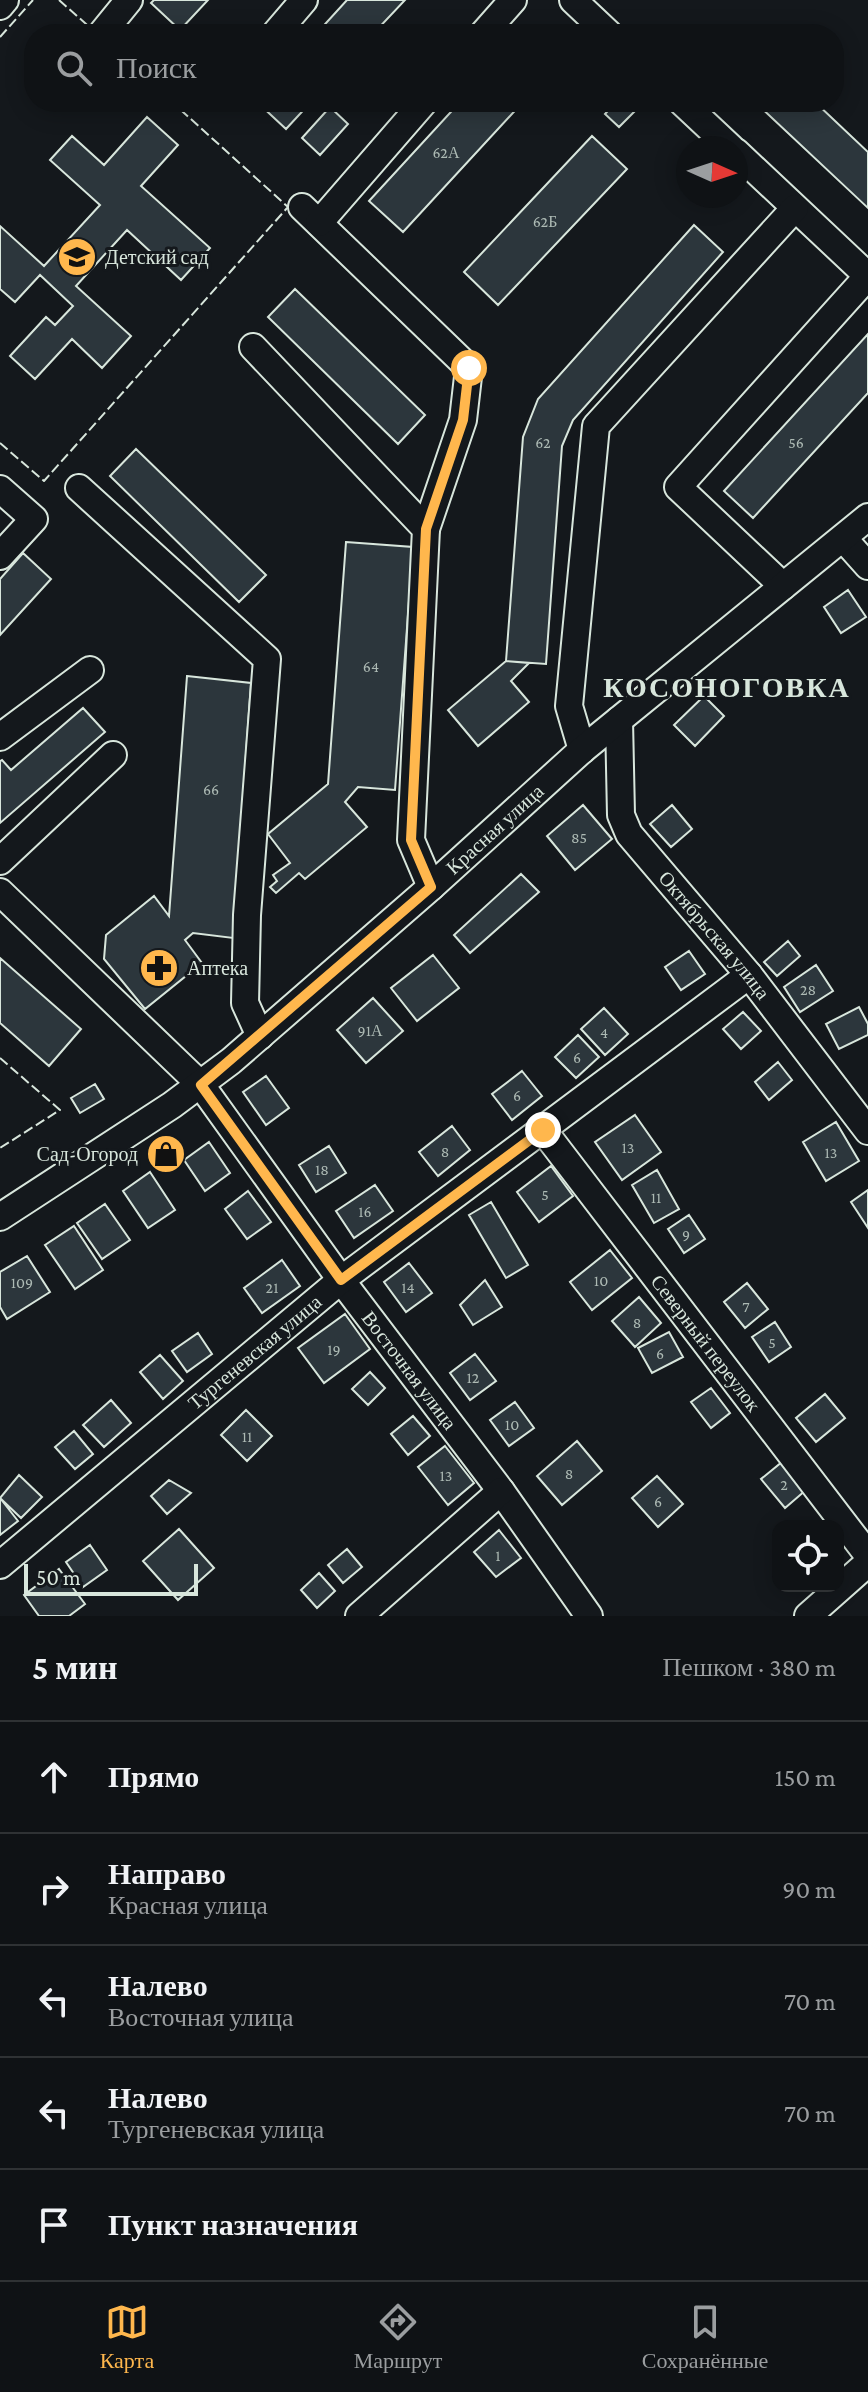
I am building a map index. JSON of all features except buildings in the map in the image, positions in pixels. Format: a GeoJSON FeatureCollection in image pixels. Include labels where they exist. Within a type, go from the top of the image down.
{"type":"FeatureCollection","features":[{"type":"Feature","properties":{"kind":"street"},"geometry":{"type":"LineString","coordinates":[[0,6],[5,0]]}},
{"type":"Feature","properties":{"kind":"street"},"geometry":{"type":"LineString","coordinates":[[110,24],[129,0]]}},
{"type":"Feature","properties":{"kind":"street"},"geometry":{"type":"LineString","coordinates":[[284,24],[304,0]]}},
{"type":"Feature","properties":{"kind":"street"},"geometry":{"type":"LineString","coordinates":[[492,24],[513,0]]}},
{"type":"Feature","properties":{"kind":"street"},"geometry":{"type":"LineString","coordinates":[[573,0],[598,24]]}},
{"type":"Feature","properties":{"kind":"street"},"geometry":{"type":"LineString","coordinates":[[414,112],[310,215],[469,368],[463,420],[426,529],[411,840],[431,887]]}},
{"type":"Feature","properties":{"kind":"street"},"geometry":{"type":"LineString","coordinates":[[693,112],[718,136]]}},
{"type":"Feature","properties":{"kind":"street"},"geometry":{"type":"LineString","coordinates":[[748,163],[868,276],[678,487],[783,586]]}},
{"type":"Feature","properties":{"kind":"street"},"geometry":{"type":"LineString","coordinates":[[582,750],[569,706],[596,426],[795,208]]}},
{"type":"Feature","properties":{"kind":"street"},"geometry":{"type":"LineString","coordinates":[[253,347],[426,529]]}},
{"type":"Feature","properties":{"kind":"street"},"geometry":{"type":"LineString","coordinates":[[79,488],[267,659],[247,915],[245,1003],[260,1036]]}},
{"type":"Feature","properties":{"kind":"street"},"geometry":{"type":"LineString","coordinates":[[0,489],[34,519],[0,556]]}},
{"type":"Feature","properties":{"kind":"street","name":"Красная улица"},"geometry":{"type":"LineString","coordinates":[[0,1217],[201,1085],[431,887],[582,750],[868,517]]}},
{"type":"Feature","properties":{"kind":"street"},"geometry":{"type":"LineString","coordinates":[[843,538],[868,566]]}},
{"type":"Feature","properties":{"kind":"street"},"geometry":{"type":"LineString","coordinates":[[0,737],[90,670]]}},
{"type":"Feature","properties":{"kind":"street","name":"Октябрьская улица"},"geometry":{"type":"LineString","coordinates":[[619,720],[620,803],[629,834],[749,975],[868,1131]]}},
{"type":"Feature","properties":{"kind":"street"},"geometry":{"type":"LineString","coordinates":[[0,861],[113,755]]}},
{"type":"Feature","properties":{"kind":"street","name":"Восточная улица"},"geometry":{"type":"LineString","coordinates":[[0,892],[201,1085],[341,1280],[501,1491],[589,1616]]}},
{"type":"Feature","properties":{"kind":"street","name":"Тургеневская улица"},"geometry":{"type":"LineString","coordinates":[[0,1565],[341,1280],[749,975]]}},
{"type":"Feature","properties":{"kind":"street","name":"Северный переулок"},"geometry":{"type":"LineString","coordinates":[[543,1130],[868,1555]]}},
{"type":"Feature","properties":{"kind":"street"},"geometry":{"type":"LineString","coordinates":[[359,1616],[501,1491]]}},
{"type":"Feature","properties":{"kind":"street"},"geometry":{"type":"LineString","coordinates":[[808,1616],[868,1563]]}},
{"type":"Feature","properties":{"kind":"fence"},"geometry":{"type":"LineString","coordinates":[[0,37],[33,0]]}},
{"type":"Feature","properties":{"kind":"fence"},"geometry":{"type":"LineString","coordinates":[[59,0],[86,24]]}},
{"type":"Feature","properties":{"kind":"fence"},"geometry":{"type":"LineString","coordinates":[[0,443],[44,481],[288,207],[183,112]]}},
{"type":"Feature","properties":{"kind":"fence"},"geometry":{"type":"LineString","coordinates":[[0,1058],[60,1110],[0,1148]]}},
{"type":"Feature","properties":{"kind":"place","name":"Детский сад"},"geometry":{"type":"Point","coordinates":[77,257]}},
{"type":"Feature","properties":{"kind":"place","name":"Аптека"},"geometry":{"type":"Point","coordinates":[159,968]}},
{"type":"Feature","properties":{"kind":"place","name":"Сад-Огород"},"geometry":{"type":"Point","coordinates":[166,1154]}},
{"type":"Feature","properties":{"kind":"district","name":"КОСОНОГОВКА"},"geometry":{"type":"Point","coordinates":[727,687]}},
{"type":"Feature","properties":{"kind":"route"},"geometry":{"type":"LineString","coordinates":[[469,368],[463,420],[426,529],[411,840],[431,887],[201,1085],[341,1280],[543,1130]]}}]}
